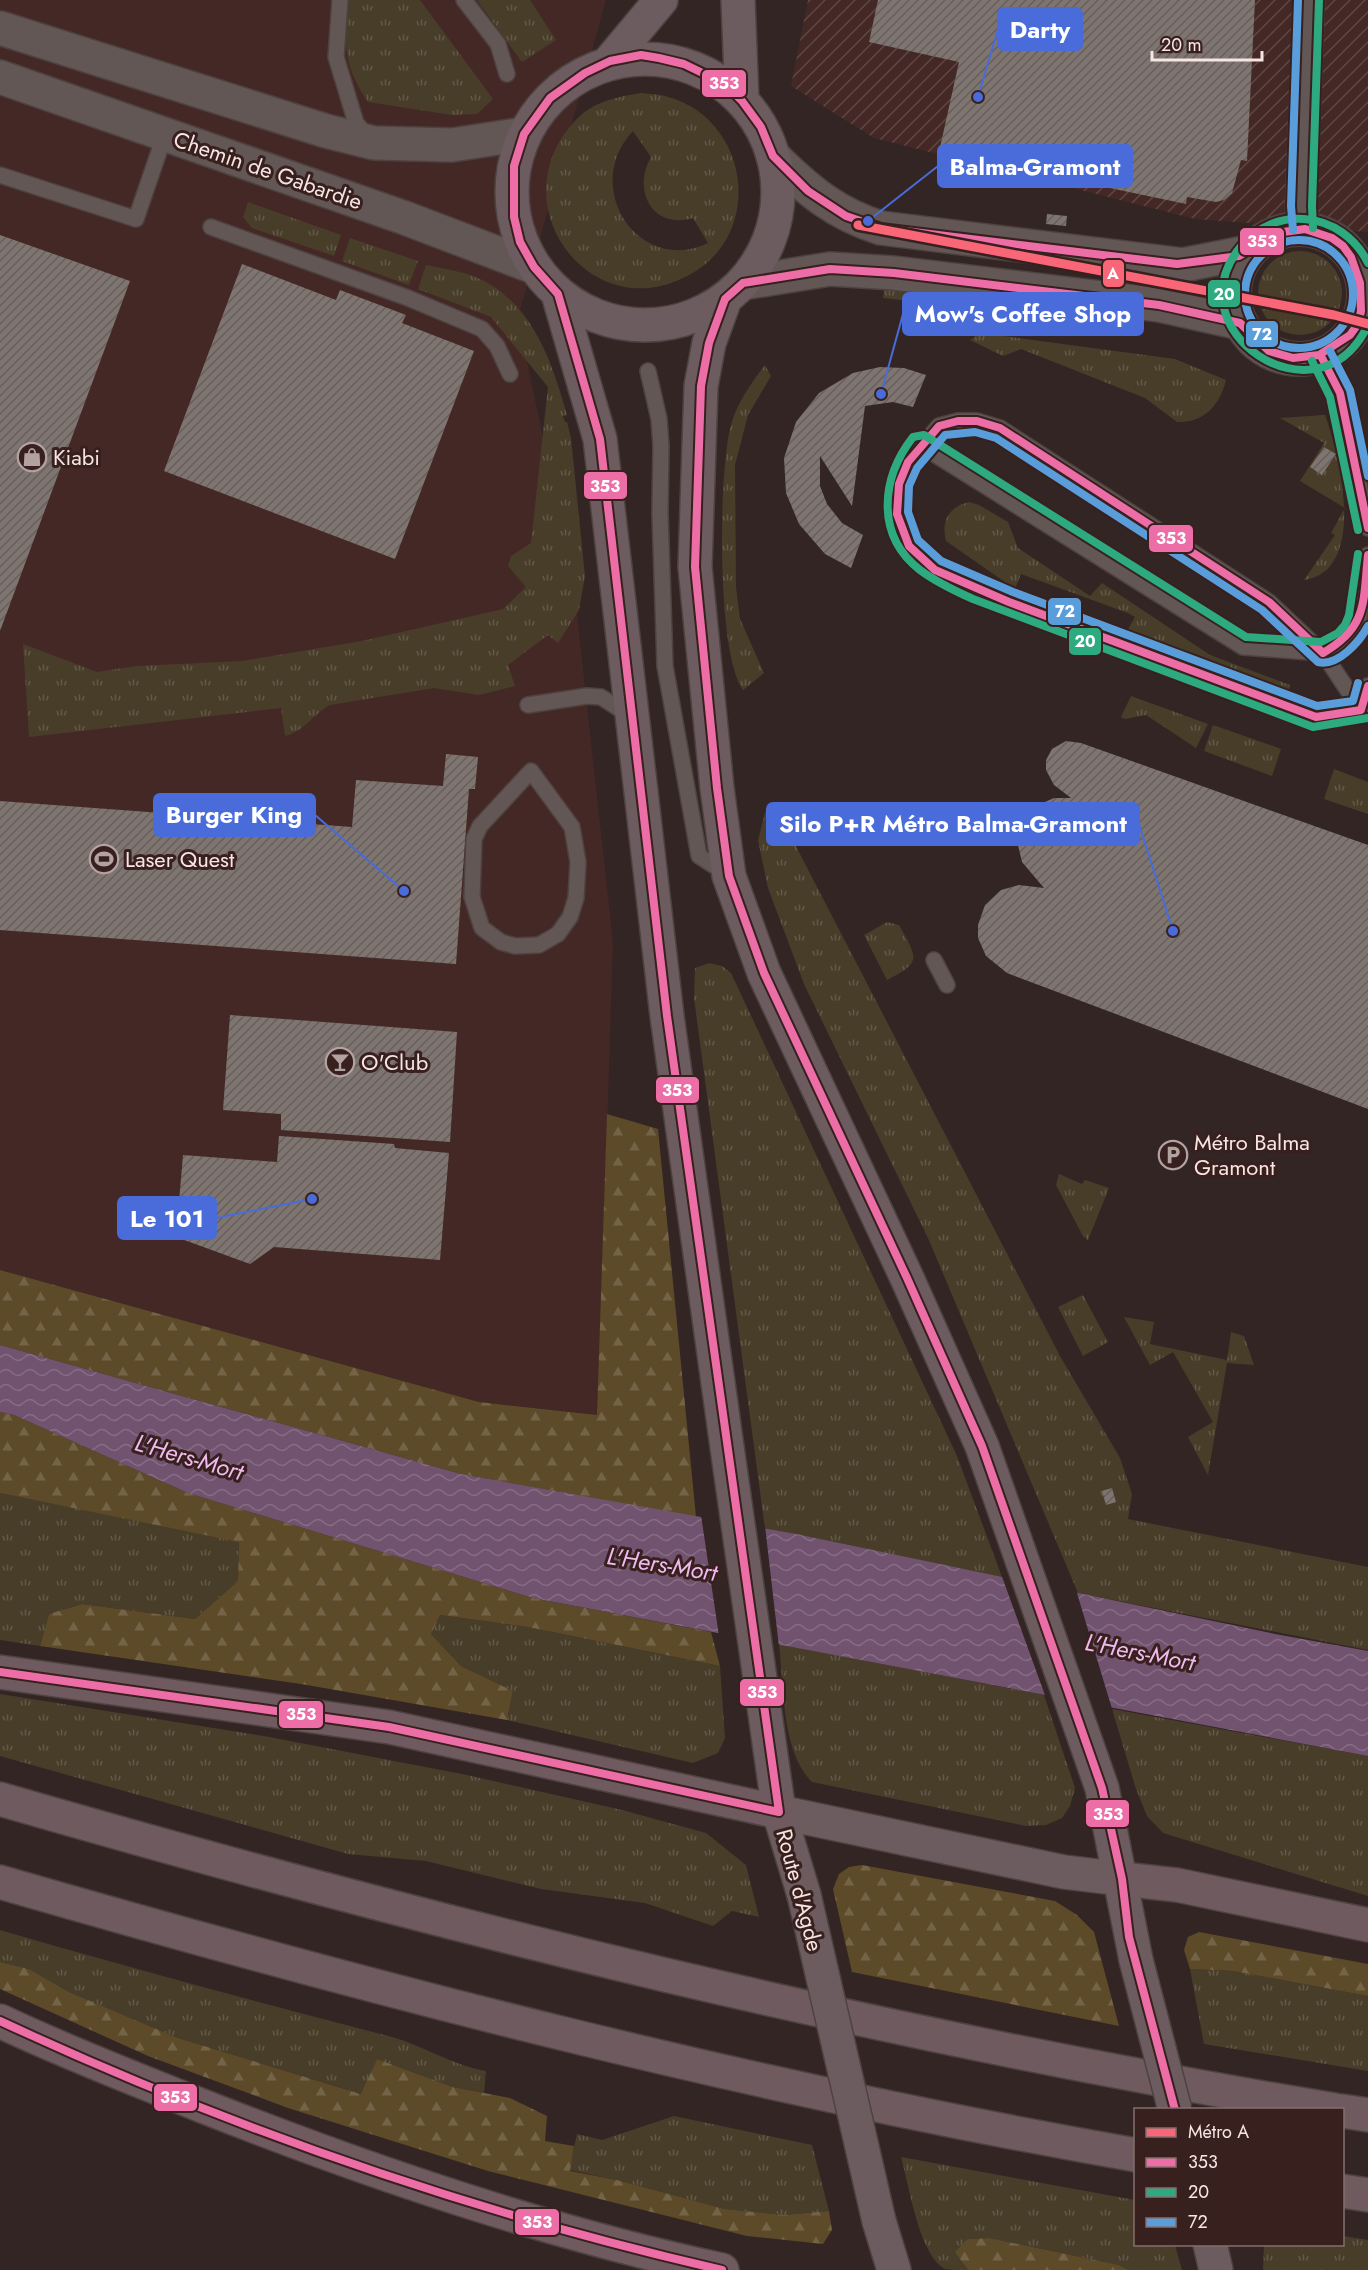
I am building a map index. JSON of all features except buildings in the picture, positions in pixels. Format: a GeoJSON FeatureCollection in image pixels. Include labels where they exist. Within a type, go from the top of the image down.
{"type":"FeatureCollection","features":[{"type":"Feature","properties":{"kind":"highway"},"geometry":{"type":"LineString","coordinates":[[0,1672],[389,1727],[779,1812]]}},
{"type":"Feature","properties":{"kind":"highway"},"geometry":{"type":"LineString","coordinates":[[0,1799],[344,1895],[749,1995],[1090,2066],[1329,2108]]}},
{"type":"Feature","properties":{"kind":"highway"},"geometry":{"type":"LineString","coordinates":[[1122,1879],[1177,1885],[1368,1925]]}},
{"type":"Feature","properties":{"kind":"highway"},"geometry":{"type":"LineString","coordinates":[[0,1882],[320,1971],[549,2029],[959,2122],[1134,2156]]}},
{"type":"Feature","properties":{"kind":"highway"},"geometry":{"type":"LineString","coordinates":[[0,2020],[49,2044],[269,2132],[458,2198],[680,2261],[722,2270]]}},
{"type":"Feature","properties":{"kind":"highway"},"geometry":{"type":"LineString","coordinates":[[1344,2111],[1368,2115]]}},
{"type":"Feature","properties":{"kind":"highway"},"geometry":{"type":"LineString","coordinates":[[1344,2191],[1368,2195]]}},
{"type":"Feature","properties":{"kind":"main road"},"geometry":{"type":"LineString","coordinates":[[610,61],[661,0]]}},
{"type":"Feature","properties":{"kind":"main road"},"geometry":{"type":"LineString","coordinates":[[738,0],[742,101]]}},
{"type":"Feature","properties":{"kind":"main road"},"geometry":{"type":"LineString","coordinates":[[734,291],[705,312],[663,325],[640,326],[611,322],[583,311],[558,294],[534,267],[520,242],[514,217],[514,166],[524,134],[550,98],[585,73],[610,61],[641,55],[684,64],[725,84],[742,101],[761,127],[773,156],[779,184],[778,205],[762,257],[734,291],[709,343],[701,386],[695,567],[717,788],[729,876],[764,973],[907,1278],[982,1446],[1102,1788],[1122,1879],[1129,1936],[1174,2108]]}},
{"type":"Feature","properties":{"kind":"main road","name":"Route d'Agde"},"geometry":{"type":"LineString","coordinates":[[558,294],[600,439],[669,1027],[779,1812],[804,1895],[879,2221],[894,2270]]}},
{"type":"Feature","properties":{"kind":"main road"},"geometry":{"type":"LineString","coordinates":[[779,1812],[1064,1872],[1122,1879]]}},
{"type":"Feature","properties":{"kind":"main road"},"geometry":{"type":"LineString","coordinates":[[1210,2246],[1216,2270]]}},
{"type":"Feature","properties":{"kind":"street"},"geometry":{"type":"LineString","coordinates":[[1303,229],[1301,206],[1309,0]]}},
{"type":"Feature","properties":{"kind":"street"},"geometry":{"type":"LineString","coordinates":[[0,27],[326,131],[374,143],[452,145],[524,134]]}},
{"type":"Feature","properties":{"kind":"street","name":"Chemin de Gabardie"},"geometry":{"type":"LineString","coordinates":[[0,77],[405,218],[534,267]]}},
{"type":"Feature","properties":{"kind":"street"},"geometry":{"type":"LineString","coordinates":[[773,156],[807,191],[828,206],[852,218],[881,228],[1184,265],[1249,252]]}},
{"type":"Feature","properties":{"kind":"street"},"geometry":{"type":"LineString","coordinates":[[1303,229],[1320,232],[1336,240],[1350,253],[1364,270],[1365,297],[1363,324],[1342,344],[1321,356],[1303,360],[1276,355],[1251,340],[1240,323],[1235,305],[1234,286],[1239,268],[1249,252],[1264,239],[1282,231],[1303,229]]}},
{"type":"Feature","properties":{"kind":"street"},"geometry":{"type":"LineString","coordinates":[[734,291],[830,269],[894,273],[1159,305],[1240,323]]}},
{"type":"Feature","properties":{"kind":"lane"},"geometry":{"type":"LineString","coordinates":[[340,0],[336,57],[356,123],[374,143]]}},
{"type":"Feature","properties":{"kind":"lane"},"geometry":{"type":"LineString","coordinates":[[464,0],[498,44],[507,74]]}},
{"type":"Feature","properties":{"kind":"lane"},"geometry":{"type":"LineString","coordinates":[[0,175],[136,219],[165,135]]}},
{"type":"Feature","properties":{"kind":"lane"},"geometry":{"type":"LineString","coordinates":[[211,227],[408,298],[482,329],[498,346],[510,374]]}},
{"type":"Feature","properties":{"kind":"lane"},"geometry":{"type":"LineString","coordinates":[[1321,356],[1340,393],[1368,528]]}},
{"type":"Feature","properties":{"kind":"lane"},"geometry":{"type":"LineString","coordinates":[[648,371],[659,419],[661,446],[660,513],[665,666],[699,856],[729,876]]}},
{"type":"Feature","properties":{"kind":"lane"},"geometry":{"type":"LineString","coordinates":[[958,421],[977,421],[1000,428],[1269,602],[1323,653],[1365,711],[1316,717],[1009,602],[935,570],[909,546],[897,514],[899,484],[908,462],[939,426],[958,421]]}},
{"type":"Feature","properties":{"kind":"lane"},"geometry":{"type":"LineString","coordinates":[[921,445],[1243,647],[1323,653],[1344,641],[1354,631],[1359,618],[1368,555]]}},
{"type":"Feature","properties":{"kind":"lane"},"geometry":{"type":"LineString","coordinates":[[1365,711],[1368,686]]}},
{"type":"Feature","properties":{"kind":"lane"},"geometry":{"type":"LineString","coordinates":[[528,705],[586,696],[601,697],[632,717]]}},
{"type":"Feature","properties":{"kind":"lane"},"geometry":{"type":"LineString","coordinates":[[531,771],[572,827],[578,862],[576,898],[570,917],[558,934],[539,945],[515,946],[501,942],[482,928],[472,897],[474,839],[480,826],[531,771]]}},
{"type":"Feature","properties":{"kind":"lane"},"geometry":{"type":"LineString","coordinates":[[934,960],[947,985]]}},
{"type":"Feature","properties":{"kind":"shaded area"},"geometry":{"type":"Polygon","coordinates":[[[0,0],[606,0],[518,318],[574,587],[613,942],[598,1415],[479,1402],[0,1270],[0,0]]]}},
{"type":"Feature","properties":{"kind":"shaded area"},"geometry":{"type":"Polygon","coordinates":[[[808,0],[1368,0],[1368,232],[1195,219],[874,138],[791,86],[808,0]]]}},
{"type":"Feature","properties":{"kind":"green space"},"geometry":{"type":"Polygon","coordinates":[[[348,0],[420,0],[493,99],[477,114],[452,115],[368,102],[354,76],[347,53],[348,0]]]}},
{"type":"Feature","properties":{"kind":"green space"},"geometry":{"type":"Polygon","coordinates":[[[477,0],[530,0],[556,40],[522,62],[477,0]]]}},
{"type":"Feature","properties":{"kind":"green space"},"geometry":{"type":"Polygon","coordinates":[[[641,93],[665,96],[687,104],[703,115],[727,144],[738,180],[735,218],[732,228],[716,254],[701,268],[683,278],[651,288],[620,286],[593,275],[571,255],[555,230],[547,201],[548,170],[561,139],[570,127],[581,115],[601,103],[641,93]],[[633,131],[618,153],[613,177],[615,200],[625,220],[640,237],[660,247],[683,250],[708,243],[693,218],[679,220],[666,218],[657,213],[650,204],[645,194],[644,182],[651,157],[633,131]]]}},
{"type":"Feature","properties":{"kind":"green space"},"geometry":{"type":"Polygon","coordinates":[[[248,202],[341,235],[334,256],[252,228],[243,217],[248,202]]]}},
{"type":"Feature","properties":{"kind":"green space"},"geometry":{"type":"Polygon","coordinates":[[[350,238],[418,261],[409,285],[342,261],[350,238]]]}},
{"type":"Feature","properties":{"kind":"green space"},"geometry":{"type":"Polygon","coordinates":[[[1300,251],[1316,254],[1330,263],[1339,277],[1342,293],[1339,309],[1330,323],[1316,332],[1300,335],[1284,332],[1270,323],[1261,309],[1258,293],[1261,277],[1270,263],[1284,254],[1300,251]]]}},
{"type":"Feature","properties":{"kind":"green space"},"geometry":{"type":"Polygon","coordinates":[[[426,265],[471,275],[501,292],[529,322],[548,357],[555,377],[567,415],[563,416],[571,438],[585,576],[579,610],[558,643],[548,635],[508,665],[515,686],[479,695],[434,688],[330,705],[304,726],[285,736],[281,708],[29,737],[23,644],[97,672],[137,666],[242,661],[362,641],[503,609],[526,587],[508,566],[511,556],[531,543],[548,387],[491,317],[418,289],[426,265]]]}},
{"type":"Feature","properties":{"kind":"green space"},"geometry":{"type":"Polygon","coordinates":[[[885,284],[929,289],[956,306],[883,298],[885,284]]]}},
{"type":"Feature","properties":{"kind":"green space"},"geometry":{"type":"Polygon","coordinates":[[[981,333],[1175,359],[1226,380],[1220,397],[1209,411],[1187,422],[1177,422],[1145,398],[1021,349],[1003,356],[970,340],[981,333]]]}},
{"type":"Feature","properties":{"kind":"green space"},"geometry":{"type":"Polygon","coordinates":[[[765,365],[771,376],[748,415],[735,465],[736,587],[740,619],[764,673],[743,690],[734,670],[724,603],[722,522],[726,452],[736,411],[765,365]]]}},
{"type":"Feature","properties":{"kind":"green space"},"geometry":{"type":"Polygon","coordinates":[[[1325,415],[1337,457],[1344,507],[1300,481],[1324,443],[1280,418],[1325,415]]]}},
{"type":"Feature","properties":{"kind":"green space"},"geometry":{"type":"Polygon","coordinates":[[[969,502],[979,505],[1008,522],[1018,548],[1090,596],[1102,583],[1210,655],[1290,685],[1290,688],[1286,690],[1127,631],[1135,617],[1128,613],[1021,574],[1015,589],[946,541],[945,527],[948,516],[956,507],[969,502]]]}},
{"type":"Feature","properties":{"kind":"green space"},"geometry":{"type":"Polygon","coordinates":[[[1344,510],[1343,535],[1336,556],[1324,572],[1304,580],[1335,535],[1331,533],[1344,510]]]}},
{"type":"Feature","properties":{"kind":"green space"},"geometry":{"type":"Polygon","coordinates":[[[1131,696],[1208,724],[1196,748],[1146,715],[1125,719],[1121,717],[1131,696]]]}},
{"type":"Feature","properties":{"kind":"green space"},"geometry":{"type":"Polygon","coordinates":[[[1213,725],[1281,749],[1272,776],[1204,751],[1213,725]]]}},
{"type":"Feature","properties":{"kind":"green space"},"geometry":{"type":"Polygon","coordinates":[[[1334,769],[1368,782],[1368,814],[1324,799],[1334,769]]]}},
{"type":"Feature","properties":{"kind":"green space"},"geometry":{"type":"Polygon","coordinates":[[[773,808],[788,831],[1060,1356],[1120,1458],[1132,1494],[1128,1519],[1368,1567],[1368,1650],[1078,1593],[928,1238],[804,984],[768,888],[758,840],[766,809],[773,808]]]}},
{"type":"Feature","properties":{"kind":"green space"},"geometry":{"type":"Polygon","coordinates":[[[887,922],[899,925],[913,952],[913,958],[907,968],[887,980],[864,935],[887,922]]]}},
{"type":"Feature","properties":{"kind":"green space"},"geometry":{"type":"Polygon","coordinates":[[[709,963],[722,966],[731,973],[957,1456],[1002,1577],[765,1529],[694,998],[695,968],[709,963]]]}},
{"type":"Feature","properties":{"kind":"green space"},"geometry":{"type":"Polygon","coordinates":[[[607,1114],[658,1129],[696,1517],[461,1474],[0,1345],[0,1270],[479,1402],[597,1415],[607,1114]]]}},
{"type":"Feature","properties":{"kind":"green space"},"geometry":{"type":"Polygon","coordinates":[[[1059,1174],[1082,1184],[1085,1180],[1109,1188],[1088,1240],[1083,1236],[1056,1185],[1059,1174]]]}},
{"type":"Feature","properties":{"kind":"green space"},"geometry":{"type":"Polygon","coordinates":[[[1083,1295],[1108,1342],[1083,1356],[1058,1307],[1083,1295]]]}},
{"type":"Feature","properties":{"kind":"green space"},"geometry":{"type":"Polygon","coordinates":[[[1124,1317],[1154,1322],[1150,1344],[1227,1360],[1231,1332],[1244,1336],[1254,1365],[1227,1363],[1208,1475],[1188,1437],[1213,1422],[1173,1352],[1150,1365],[1124,1317]]]}},
{"type":"Feature","properties":{"kind":"green space"},"geometry":{"type":"Polygon","coordinates":[[[0,1412],[14,1415],[188,1493],[533,1598],[711,1632],[720,1666],[528,1627],[440,1615],[431,1634],[461,1666],[513,1691],[507,1720],[301,1684],[40,1646],[49,1614],[82,1604],[195,1619],[238,1581],[239,1542],[0,1493],[0,1412]]]}},
{"type":"Feature","properties":{"kind":"green space"},"geometry":{"type":"Polygon","coordinates":[[[0,1493],[239,1541],[238,1581],[195,1619],[82,1604],[49,1614],[40,1646],[0,1640],[0,1493]]]}},
{"type":"Feature","properties":{"kind":"green space"},"geometry":{"type":"Polygon","coordinates":[[[440,1615],[528,1627],[720,1666],[725,1738],[718,1753],[693,1763],[507,1720],[513,1691],[461,1666],[431,1634],[440,1615]]]}},
{"type":"Feature","properties":{"kind":"green space"},"geometry":{"type":"Polygon","coordinates":[[[779,1644],[1044,1695],[1075,1788],[1070,1806],[1062,1818],[1046,1825],[1026,1826],[812,1782],[794,1753],[789,1736],[783,1698],[779,1644]]]}},
{"type":"Feature","properties":{"kind":"green space"},"geometry":{"type":"Polygon","coordinates":[[[0,1694],[264,1736],[467,1775],[622,1810],[706,1833],[746,1865],[759,1917],[732,1911],[713,1926],[645,1903],[541,1889],[426,1861],[348,1854],[0,1756],[0,1694]]]}},
{"type":"Feature","properties":{"kind":"green space"},"geometry":{"type":"Polygon","coordinates":[[[1112,1709],[1368,1756],[1368,1896],[1163,1833],[1147,1816],[1136,1789],[1112,1709]]]}},
{"type":"Feature","properties":{"kind":"green space"},"geometry":{"type":"Polygon","coordinates":[[[862,1865],[1055,1901],[1077,1915],[1094,1932],[1119,2026],[852,1972],[833,1889],[839,1874],[849,1867],[862,1865]]]}},
{"type":"Feature","properties":{"kind":"green space"},"geometry":{"type":"Polygon","coordinates":[[[0,1930],[404,2041],[461,2064],[486,2071],[484,2093],[453,2087],[377,2059],[362,2094],[178,2038],[69,1992],[29,1969],[0,1962],[0,1930]]]}},
{"type":"Feature","properties":{"kind":"green space"},"geometry":{"type":"Polygon","coordinates":[[[1199,1932],[1368,1964],[1368,1996],[1233,1971],[1190,1969],[1184,1950],[1188,1937],[1199,1932]]]}},
{"type":"Feature","properties":{"kind":"green space"},"geometry":{"type":"Polygon","coordinates":[[[0,1962],[29,1969],[69,1992],[178,2038],[361,2094],[377,2059],[453,2087],[510,2098],[547,2116],[545,2141],[574,2146],[570,2171],[617,2180],[725,2209],[784,2215],[829,2211],[832,2230],[823,2244],[747,2236],[488,2171],[288,2108],[148,2056],[0,1989],[0,1962]]]}},
{"type":"Feature","properties":{"kind":"green space"},"geometry":{"type":"Polygon","coordinates":[[[1190,1969],[1233,1971],[1368,1996],[1368,2071],[1204,2044],[1190,1969]]]}},
{"type":"Feature","properties":{"kind":"green space"},"geometry":{"type":"Polygon","coordinates":[[[674,2116],[812,2145],[829,2211],[784,2215],[725,2209],[617,2180],[569,2170],[577,2134],[602,2140],[674,2116]]]}},
{"type":"Feature","properties":{"kind":"green space"},"geometry":{"type":"Polygon","coordinates":[[[901,2157],[1134,2200],[1134,2246],[1175,2246],[1182,2270],[1129,2270],[1119,2265],[989,2238],[968,2239],[964,2264],[968,2270],[945,2269],[928,2250],[901,2157]]]}},
{"type":"Feature","properties":{"kind":"green space"},"geometry":{"type":"Polygon","coordinates":[[[1344,2236],[1368,2240],[1368,2270],[1263,2270],[1264,2246],[1344,2246],[1344,2236]]]}},
{"type":"Feature","properties":{"kind":"green space"},"geometry":{"type":"Polygon","coordinates":[[[989,2238],[1119,2265],[1129,2270],[968,2270],[955,2252],[968,2239],[989,2238]]]}},
{"type":"Feature","properties":{"kind":"water","name":"L'Hers-Mort"},"geometry":{"type":"Polygon","coordinates":[[[0,1345],[461,1474],[796,1534],[1275,1634],[1368,1651],[1368,1756],[533,1598],[188,1493],[14,1415],[0,1412],[0,1345]]]}},
{"type":"Feature","properties":{"kind":"pier"},"geometry":{"type":"Polygon","coordinates":[[[701,1515],[765,1526],[779,1647],[719,1636],[701,1515]]]}},
{"type":"Feature","properties":{"kind":"pier"},"geometry":{"type":"Polygon","coordinates":[[[1001,1574],[1076,1590],[1113,1712],[1046,1698],[1001,1574]]]}},
{"type":"Feature","properties":{"kind":"metro line","name":"A"},"geometry":{"type":"LineString","coordinates":[[858,225],[1334,315],[1368,324]]}},
{"type":"Feature","properties":{"kind":"transit line","name":"72"},"geometry":{"type":"LineString","coordinates":[[1293,230],[1291,206],[1298,0]]}},
{"type":"Feature","properties":{"kind":"transit line","name":"20"},"geometry":{"type":"LineString","coordinates":[[1313,228],[1319,0]]}},
{"type":"Feature","properties":{"kind":"transit line","name":"353"},"geometry":{"type":"LineString","coordinates":[[0,1672],[389,1727],[779,1812],[667,1016],[600,439],[558,294],[534,267],[520,242],[514,217],[514,166],[524,134],[550,98],[585,73],[610,61],[641,55],[684,64],[725,84],[742,101],[761,127],[773,156],[808,191],[846,216],[881,228],[1177,264],[1239,256],[1276,233],[1305,229],[1332,238],[1343,246],[1351,257],[1360,283],[1361,311],[1358,324],[1350,335],[1319,355],[1293,358],[1269,351],[1240,323],[1159,305],[894,273],[830,269],[743,283],[725,299],[709,343],[701,386],[695,567],[717,788],[729,876],[764,973],[907,1278],[982,1446],[1102,1788],[1122,1879],[1129,1937],[1174,2108]]}},
{"type":"Feature","properties":{"kind":"transit line","name":"20"},"geometry":{"type":"LineString","coordinates":[[1368,263],[1350,239],[1324,223],[1295,219],[1271,224],[1243,244],[1225,276],[1224,307],[1236,335],[1259,356],[1287,368],[1317,369],[1345,355],[1368,325]]}},
{"type":"Feature","properties":{"kind":"transit line","name":"72"},"geometry":{"type":"LineString","coordinates":[[1299,240],[1320,244],[1338,255],[1349,273],[1353,294],[1349,315],[1338,333],[1320,344],[1299,348],[1278,344],[1260,333],[1249,315],[1245,294],[1249,273],[1260,255],[1278,244],[1299,240]]}},
{"type":"Feature","properties":{"kind":"transit line","name":"72"},"geometry":{"type":"LineString","coordinates":[[1330,351],[1350,390],[1368,476]]}},
{"type":"Feature","properties":{"kind":"transit line","name":"353"},"geometry":{"type":"LineString","coordinates":[[1321,356],[1340,393],[1368,528]]}},
{"type":"Feature","properties":{"kind":"transit line","name":"20"},"geometry":{"type":"LineString","coordinates":[[1312,361],[1330,397],[1358,530]]}},
{"type":"Feature","properties":{"kind":"transit line","name":"353"},"geometry":{"type":"LineString","coordinates":[[1368,555],[1363,600],[1356,623],[1338,643],[1323,653],[1269,602],[1000,428],[977,421],[958,421],[939,426],[908,462],[899,484],[897,514],[909,546],[935,570],[1009,602],[1316,717],[1361,710],[1368,686]]}},
{"type":"Feature","properties":{"kind":"transit line","name":"72"},"geometry":{"type":"LineString","coordinates":[[1358,683],[1353,701],[1317,706],[1013,592],[941,561],[918,540],[908,512],[909,486],[917,468],[945,435],[975,432],[996,438],[1262,610],[1318,662],[1333,661],[1348,652],[1368,626]]}},
{"type":"Feature","properties":{"kind":"transit line","name":"20"},"geometry":{"type":"LineString","coordinates":[[1358,554],[1349,615],[1345,625],[1338,633],[1321,642],[1246,637],[924,435],[913,437],[902,453],[889,488],[890,523],[895,540],[905,556],[920,570],[959,593],[1313,727],[1368,718]]}},
{"type":"Feature","properties":{"kind":"transit line","name":"353"},"geometry":{"type":"LineString","coordinates":[[0,2021],[175,2097],[354,2164],[537,2222],[722,2270]]}},
{"type":"Feature","properties":{"kind":"place","name":"Darty"},"geometry":{"type":"Point","coordinates":[978,97]}},
{"type":"Feature","properties":{"kind":"place","name":"Balma-Gramont"},"geometry":{"type":"Point","coordinates":[868,221]}},
{"type":"Feature","properties":{"kind":"place","name":"Mow's Coffee Shop"},"geometry":{"type":"Point","coordinates":[881,394]}},
{"type":"Feature","properties":{"kind":"place","name":"Kiabi"},"geometry":{"type":"Point","coordinates":[32,457]}},
{"type":"Feature","properties":{"kind":"place","name":"Laser Quest"},"geometry":{"type":"Point","coordinates":[104,859]}},
{"type":"Feature","properties":{"kind":"place","name":"Burger King"},"geometry":{"type":"Point","coordinates":[404,891]}},
{"type":"Feature","properties":{"kind":"place","name":"Silo P+R Métro Balma-Gramont"},"geometry":{"type":"Point","coordinates":[1173,931]}},
{"type":"Feature","properties":{"kind":"place","name":"O'Club"},"geometry":{"type":"Point","coordinates":[340,1062]}},
{"type":"Feature","properties":{"kind":"place","name":"Métro Balma Gramont"},"geometry":{"type":"Point","coordinates":[1173,1155]}},
{"type":"Feature","properties":{"kind":"place","name":"Le 101"},"geometry":{"type":"Point","coordinates":[312,1199]}}]}
